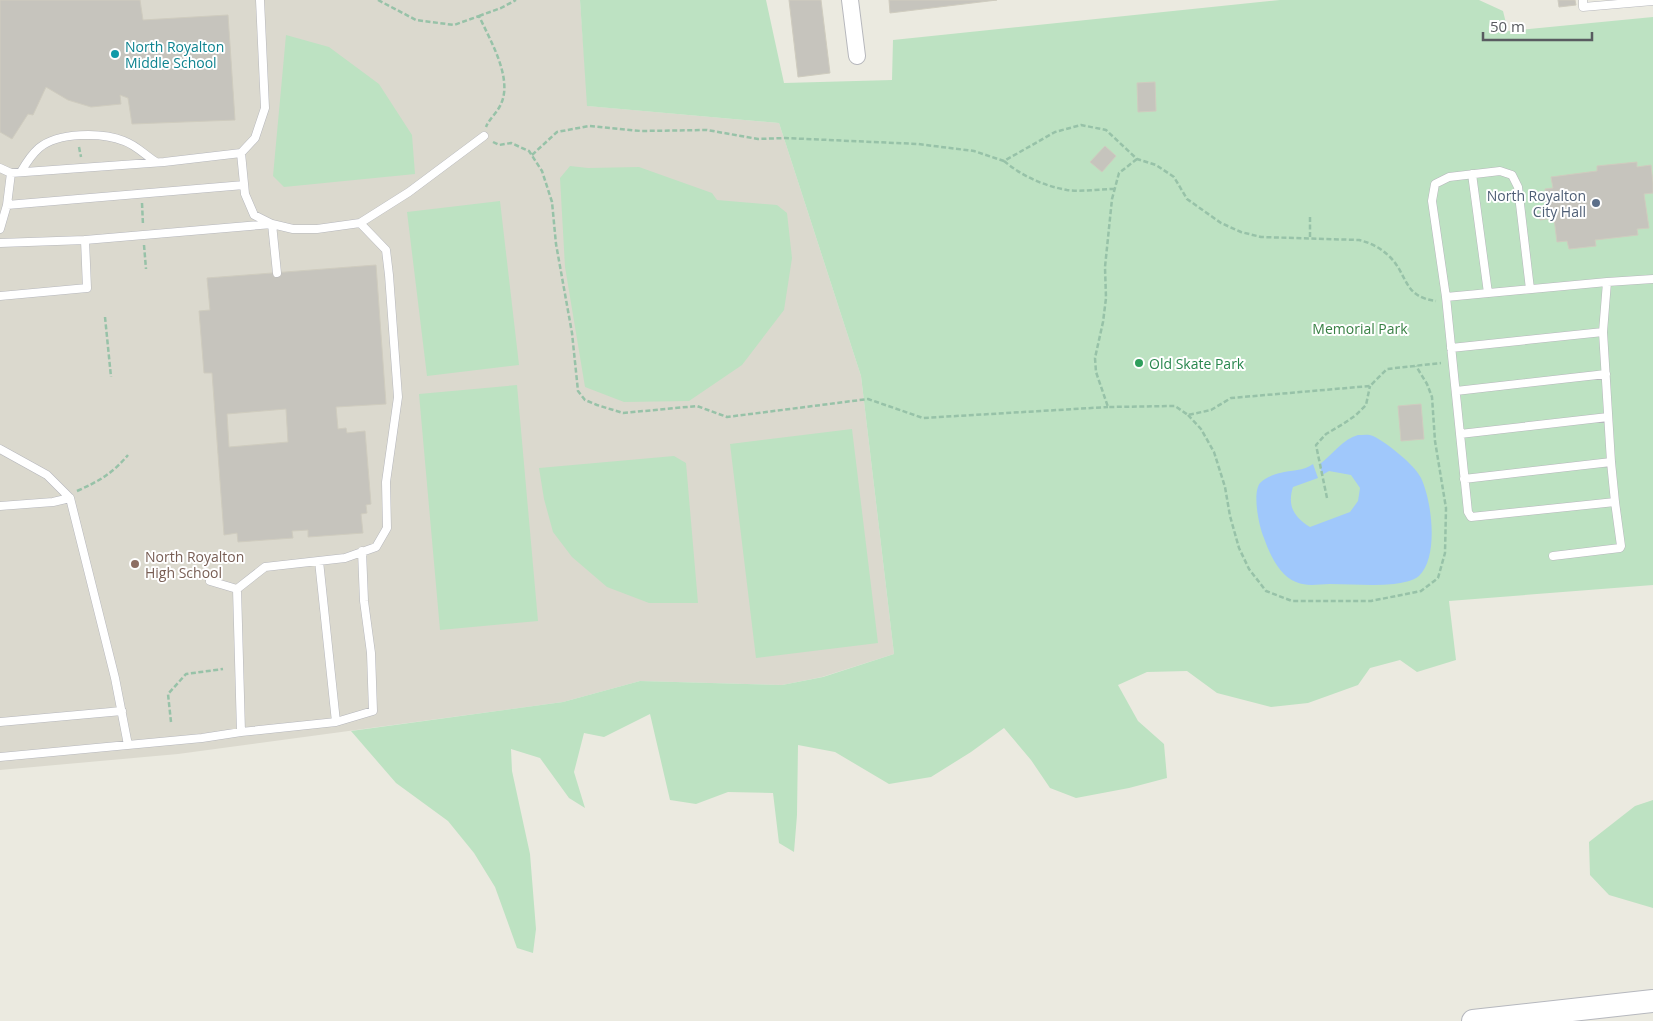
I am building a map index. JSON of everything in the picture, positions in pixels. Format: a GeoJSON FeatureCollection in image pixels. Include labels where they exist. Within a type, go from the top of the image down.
{"type":"FeatureCollection","features":[{"type":"Feature","properties":{"kind":"street"},"geometry":{"type":"LineString","coordinates":[[850,0],[857,56]]}},
{"type":"Feature","properties":{"kind":"street"},"geometry":{"type":"LineString","coordinates":[[1473,1021],[1653,1001]]}},
{"type":"Feature","properties":{"kind":"lane"},"geometry":{"type":"LineString","coordinates":[[0,168],[11,173],[156,162],[241,153],[255,138],[265,108],[260,0]]}},
{"type":"Feature","properties":{"kind":"lane"},"geometry":{"type":"LineString","coordinates":[[1583,0],[1583,7],[1653,1]]}},
{"type":"Feature","properties":{"kind":"lane"},"geometry":{"type":"LineString","coordinates":[[21,172],[29,158],[41,147],[56,139],[80,136],[105,136],[126,141],[156,162]]}},
{"type":"Feature","properties":{"kind":"lane"},"geometry":{"type":"LineString","coordinates":[[241,153],[245,194],[254,215],[272,224],[293,229],[318,229],[360,223],[409,192],[484,136]]}},
{"type":"Feature","properties":{"kind":"lane"},"geometry":{"type":"LineString","coordinates":[[1530,289],[1518,187],[1512,175],[1500,171],[1472,174],[1448,177],[1435,184],[1432,201],[1452,348],[1468,512],[1471,517],[1615,502]]}},
{"type":"Feature","properties":{"kind":"lane"},"geometry":{"type":"LineString","coordinates":[[0,229],[7,205],[11,173]]}},
{"type":"Feature","properties":{"kind":"lane"},"geometry":{"type":"LineString","coordinates":[[1472,174],[1488,293]]}},
{"type":"Feature","properties":{"kind":"lane"},"geometry":{"type":"LineString","coordinates":[[7,205],[244,185]]}},
{"type":"Feature","properties":{"kind":"lane"},"geometry":{"type":"LineString","coordinates":[[237,589],[264,567],[345,558],[376,546],[387,528],[386,482],[398,397],[386,250],[360,223]]}},
{"type":"Feature","properties":{"kind":"lane"},"geometry":{"type":"LineString","coordinates":[[0,243],[85,240],[272,224]]}},
{"type":"Feature","properties":{"kind":"lane"},"geometry":{"type":"LineString","coordinates":[[272,224],[277,274]]}},
{"type":"Feature","properties":{"kind":"lane"},"geometry":{"type":"LineString","coordinates":[[0,296],[87,288],[85,240]]}},
{"type":"Feature","properties":{"kind":"lane"},"geometry":{"type":"LineString","coordinates":[[1446,297],[1653,279]]}},
{"type":"Feature","properties":{"kind":"lane"},"geometry":{"type":"LineString","coordinates":[[1553,556],[1620,548],[1621,546],[1610,462],[1603,332],[1607,282]]}},
{"type":"Feature","properties":{"kind":"lane"},"geometry":{"type":"LineString","coordinates":[[1452,348],[1603,332]]}},
{"type":"Feature","properties":{"kind":"lane"},"geometry":{"type":"LineString","coordinates":[[1456,390],[1606,374]]}},
{"type":"Feature","properties":{"kind":"lane"},"geometry":{"type":"LineString","coordinates":[[1460,434],[1608,417]]}},
{"type":"Feature","properties":{"kind":"lane"},"geometry":{"type":"LineString","coordinates":[[0,449],[47,475],[70,498],[111,661],[128,745]]}},
{"type":"Feature","properties":{"kind":"lane"},"geometry":{"type":"LineString","coordinates":[[1464,479],[1610,462]]}},
{"type":"Feature","properties":{"kind":"lane"},"geometry":{"type":"LineString","coordinates":[[0,506],[53,502],[70,498]]}},
{"type":"Feature","properties":{"kind":"lane"},"geometry":{"type":"LineString","coordinates":[[0,757],[202,738],[336,722],[373,710],[371,653],[364,601],[362,551]]}},
{"type":"Feature","properties":{"kind":"lane"},"geometry":{"type":"LineString","coordinates":[[319,560],[336,722]]}},
{"type":"Feature","properties":{"kind":"lane"},"geometry":{"type":"LineString","coordinates":[[210,581],[237,589]]}},
{"type":"Feature","properties":{"kind":"lane"},"geometry":{"type":"LineString","coordinates":[[237,589],[241,732]]}},
{"type":"Feature","properties":{"kind":"lane"},"geometry":{"type":"LineString","coordinates":[[0,722],[122,712]]}},
{"type":"Feature","properties":{"kind":"path"},"geometry":{"type":"LineString","coordinates":[[378,0],[416,20],[454,25],[501,8],[516,0]]}},
{"type":"Feature","properties":{"kind":"path"},"geometry":{"type":"LineString","coordinates":[[479,16],[494,49],[505,82],[501,104],[487,124],[484,136],[499,145],[511,143],[529,151],[542,171],[552,202],[556,244],[572,333],[578,391],[584,400],[597,406],[623,413],[697,406],[727,417],[868,399],[922,418],[1108,407],[1175,406],[1188,415],[1201,429],[1214,452],[1225,487],[1230,516],[1239,548],[1249,569],[1266,591],[1292,601],[1372,601],[1421,591],[1438,578],[1444,554],[1446,508],[1435,442],[1432,397],[1427,384],[1416,366]]}},
{"type":"Feature","properties":{"kind":"path"},"geometry":{"type":"LineString","coordinates":[[1004,161],[1055,132],[1080,125],[1106,130],[1137,160],[1156,165],[1174,177],[1188,199],[1221,223],[1241,232],[1261,237],[1359,240],[1370,243],[1391,257],[1403,279],[1419,297],[1439,301],[1446,297]]}},
{"type":"Feature","properties":{"kind":"path"},"geometry":{"type":"LineString","coordinates":[[532,155],[557,132],[590,126],[642,131],[707,130],[758,138],[918,144],[974,151],[1004,161],[1018,172],[1034,180],[1069,190],[1114,189]]}},
{"type":"Feature","properties":{"kind":"path"},"geometry":{"type":"LineString","coordinates":[[79,147],[81,158]]}},
{"type":"Feature","properties":{"kind":"path"},"geometry":{"type":"LineString","coordinates":[[1108,407],[1096,372],[1095,358],[1106,298],[1105,266],[1112,199],[1119,173],[1137,160]]}},
{"type":"Feature","properties":{"kind":"path"},"geometry":{"type":"LineString","coordinates":[[1310,217],[1310,238]]}},
{"type":"Feature","properties":{"kind":"path"},"geometry":{"type":"LineString","coordinates":[[105,317],[111,377]]}},
{"type":"Feature","properties":{"kind":"path"},"geometry":{"type":"LineString","coordinates":[[1327,498],[1316,444],[1326,434],[1356,415],[1366,405],[1370,386],[1388,370],[1453,362]]}},
{"type":"Feature","properties":{"kind":"path"},"geometry":{"type":"LineString","coordinates":[[1188,415],[1211,410],[1232,398],[1370,386]]}},
{"type":"Feature","properties":{"kind":"path"},"geometry":{"type":"LineString","coordinates":[[77,491],[105,478],[128,455]]}},
{"type":"Feature","properties":{"kind":"path"},"geometry":{"type":"LineString","coordinates":[[171,722],[168,694],[186,674],[224,669]]}},
{"type":"Feature","properties":{"kind":"shaded area"},"geometry":{"type":"Polygon","coordinates":[[[0,0],[580,0],[588,106],[779,123],[861,376],[894,654],[822,677],[782,685],[640,681],[563,702],[178,754],[0,770],[0,0]]]}},
{"type":"Feature","properties":{"kind":"green space","name":"Memorial Park"},"geometry":{"type":"Polygon","coordinates":[[[580,0],[766,0],[784,83],[892,80],[893,40],[1280,0],[1479,0],[1503,11],[1508,31],[1653,17],[1653,585],[1449,601],[1456,660],[1417,672],[1400,660],[1370,668],[1358,685],[1308,703],[1271,707],[1217,693],[1187,671],[1147,672],[1118,685],[1138,721],[1164,744],[1167,778],[1129,788],[1076,798],[1050,788],[1031,760],[1004,728],[971,752],[931,777],[889,784],[835,752],[798,745],[797,815],[794,852],[779,843],[773,793],[728,792],[696,804],[670,800],[650,714],[604,737],[584,733],[574,772],[585,808],[569,798],[540,758],[511,749],[512,771],[530,854],[536,929],[533,953],[517,948],[495,887],[474,853],[448,821],[396,783],[351,731],[563,702],[640,681],[782,685],[823,677],[894,654],[861,376],[779,123],[587,106],[580,0]]]}},
{"type":"Feature","properties":{"kind":"green space"},"geometry":{"type":"Polygon","coordinates":[[[286,35],[329,47],[379,84],[412,135],[415,174],[284,187],[273,176],[286,35]]]}},
{"type":"Feature","properties":{"kind":"green space"},"geometry":{"type":"Polygon","coordinates":[[[570,166],[588,168],[639,167],[712,193],[717,200],[777,205],[787,213],[792,258],[784,310],[742,365],[689,401],[624,402],[585,387],[565,267],[560,178],[570,166]]]}},
{"type":"Feature","properties":{"kind":"green space"},"geometry":{"type":"Polygon","coordinates":[[[500,201],[519,365],[427,376],[407,212],[500,201]]]}},
{"type":"Feature","properties":{"kind":"green space"},"geometry":{"type":"Polygon","coordinates":[[[517,385],[538,621],[440,630],[419,394],[517,385]]]}},
{"type":"Feature","properties":{"kind":"green space"},"geometry":{"type":"Polygon","coordinates":[[[852,429],[878,643],[756,658],[730,444],[852,429]]]}},
{"type":"Feature","properties":{"kind":"green space"},"geometry":{"type":"Polygon","coordinates":[[[674,456],[686,463],[698,603],[649,603],[607,587],[572,557],[553,532],[544,499],[539,468],[674,456]]]}},
{"type":"Feature","properties":{"kind":"green space"},"geometry":{"type":"Polygon","coordinates":[[[1653,800],[1653,908],[1609,895],[1590,875],[1589,842],[1635,806],[1653,800]]]}},
{"type":"Feature","properties":{"kind":"water"},"geometry":{"type":"Polygon","coordinates":[[[1358,435],[1371,435],[1385,443],[1400,454],[1421,478],[1428,500],[1432,529],[1429,556],[1425,567],[1417,578],[1394,584],[1300,584],[1285,575],[1272,558],[1260,526],[1256,502],[1258,488],[1262,481],[1272,475],[1302,469],[1313,464],[1318,478],[1293,487],[1291,500],[1296,515],[1310,527],[1350,512],[1358,501],[1360,488],[1351,475],[1329,471],[1322,475],[1320,464],[1343,443],[1358,435]]]}},
{"type":"Feature","properties":{"kind":"building","name":"North Royalton Middle School"},"geometry":{"type":"Polygon","coordinates":[[[0,0],[140,0],[143,20],[228,15],[235,120],[132,124],[128,98],[120,95],[121,104],[91,107],[68,100],[46,87],[33,115],[28,114],[12,139],[0,132],[0,0]]]}},
{"type":"Feature","properties":{"kind":"building"},"geometry":{"type":"Polygon","coordinates":[[[789,0],[821,0],[830,73],[798,77],[789,0]]]}},
{"type":"Feature","properties":{"kind":"building"},"geometry":{"type":"Polygon","coordinates":[[[889,0],[997,0],[890,13],[889,0]]]}},
{"type":"Feature","properties":{"kind":"building"},"geometry":{"type":"Polygon","coordinates":[[[1558,0],[1575,0],[1576,5],[1559,7],[1558,0]]]}},
{"type":"Feature","properties":{"kind":"building"},"geometry":{"type":"Polygon","coordinates":[[[1155,82],[1156,111],[1138,112],[1137,83],[1155,82]]]}},
{"type":"Feature","properties":{"kind":"building"},"geometry":{"type":"Polygon","coordinates":[[[1105,146],[1116,156],[1102,172],[1090,162],[1105,146]]]}},
{"type":"Feature","properties":{"kind":"building","name":"North Royalton City Hall"},"geometry":{"type":"Polygon","coordinates":[[[1637,162],[1637,167],[1651,165],[1653,193],[1644,194],[1649,228],[1637,229],[1638,235],[1595,240],[1596,246],[1569,249],[1567,241],[1557,242],[1554,218],[1540,220],[1539,213],[1548,212],[1545,189],[1553,188],[1551,177],[1597,171],[1597,166],[1637,162]]]}},
{"type":"Feature","properties":{"kind":"building"},"geometry":{"type":"Polygon","coordinates":[[[376,265],[386,404],[336,407],[338,429],[346,428],[347,433],[365,431],[371,504],[366,505],[367,513],[361,514],[363,533],[308,537],[308,530],[292,531],[293,538],[238,542],[237,533],[224,535],[212,373],[204,373],[199,311],[210,310],[207,278],[376,265]],[[286,409],[227,414],[229,447],[288,442],[286,409]]]}},
{"type":"Feature","properties":{"kind":"building"},"geometry":{"type":"Polygon","coordinates":[[[1421,404],[1424,439],[1401,441],[1398,406],[1421,404]]]}},
{"type":"Feature","properties":{"kind":"place","name":"North Royalton Middle School"},"geometry":{"type":"Point","coordinates":[115,54]}},
{"type":"Feature","properties":{"kind":"place","name":"North Royalton City Hall"},"geometry":{"type":"Point","coordinates":[1596,203]}},
{"type":"Feature","properties":{"kind":"place","name":"Old Skate Park"},"geometry":{"type":"Point","coordinates":[1139,363]}},
{"type":"Feature","properties":{"kind":"place","name":"North Royalton High School"},"geometry":{"type":"Point","coordinates":[135,564]}}]}
